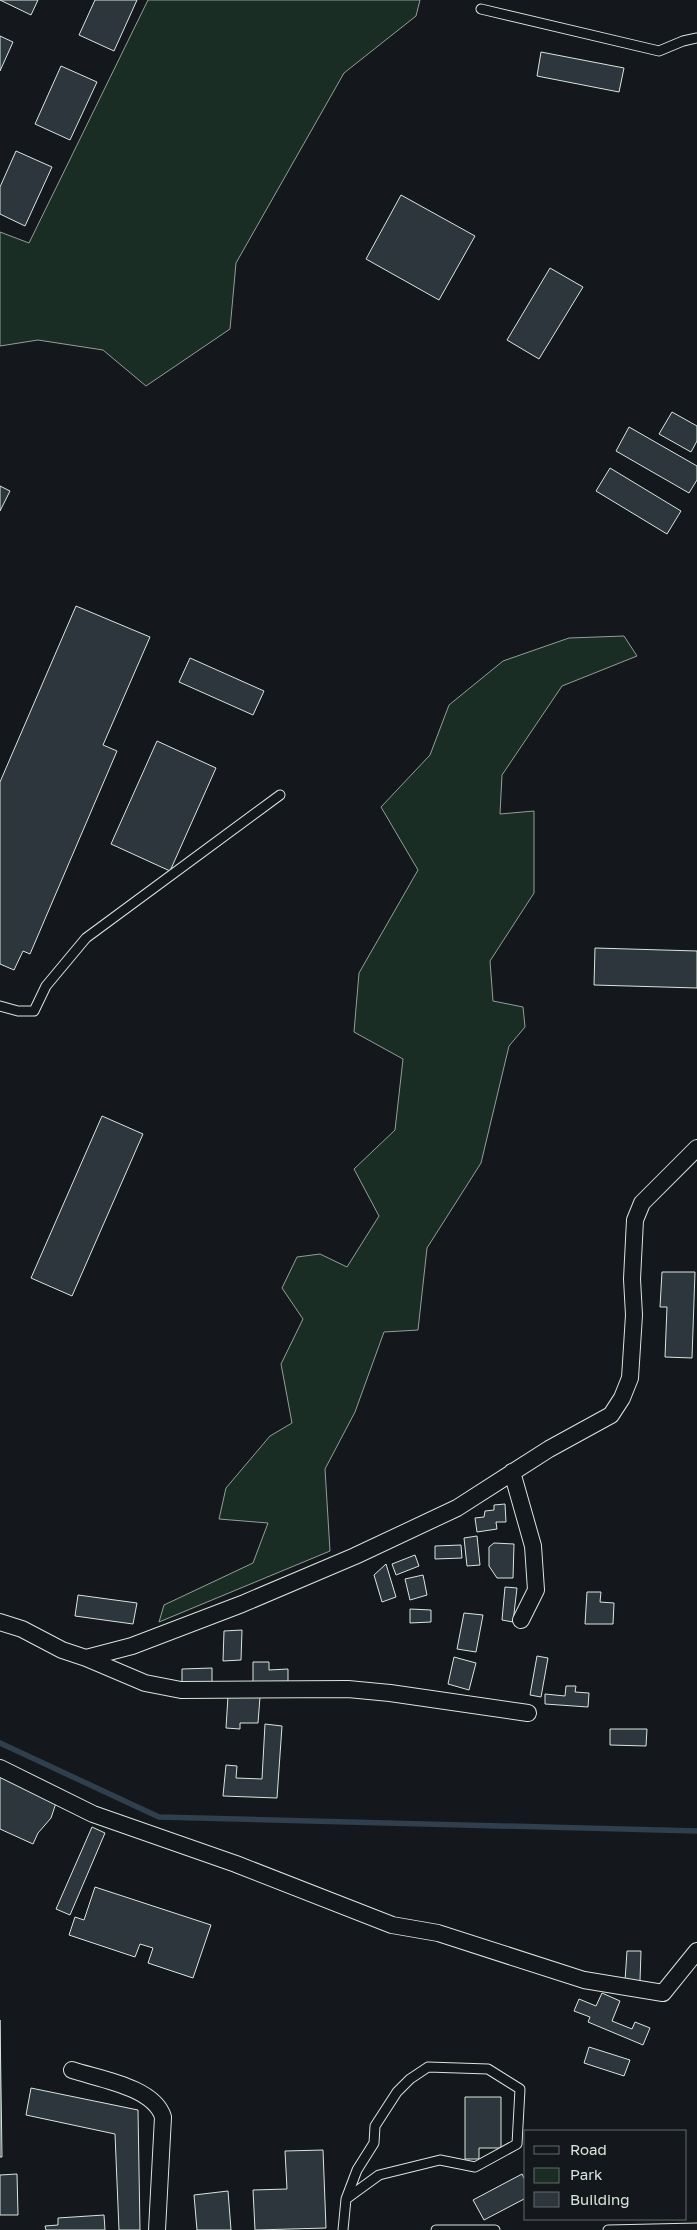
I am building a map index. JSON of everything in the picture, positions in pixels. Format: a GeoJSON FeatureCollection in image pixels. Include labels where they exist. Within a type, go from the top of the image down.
{"type":"FeatureCollection","features":[{"type":"Feature","properties":{"kind":"street"},"geometry":{"type":"LineString","coordinates":[[86,1658],[132,1646],[242,1604],[355,1556],[457,1508],[549,1449],[611,1415],[622,1398],[630,1378],[634,1315],[632,1279],[635,1220],[642,1203],[697,1148]]}},
{"type":"Feature","properties":{"kind":"street"},"geometry":{"type":"LineString","coordinates":[[512,1472],[534,1546],[536,1590],[521,1620]]}},
{"type":"Feature","properties":{"kind":"street"},"geometry":{"type":"LineString","coordinates":[[0,1622],[22,1629],[62,1650],[145,1683],[181,1690],[348,1689],[390,1693],[528,1713]]}},
{"type":"Feature","properties":{"kind":"street"},"geometry":{"type":"LineString","coordinates":[[0,1768],[93,1814],[236,1864],[392,1925],[438,1934],[584,1980],[663,1994],[697,1951]]}},
{"type":"Feature","properties":{"kind":"street"},"geometry":{"type":"LineString","coordinates":[[72,2070],[135,2090],[146,2095],[161,2110],[163,2117],[157,2230]]}},
{"type":"Feature","properties":{"kind":"lane"},"geometry":{"type":"LineString","coordinates":[[481,9],[659,52],[683,41],[697,38]]}},
{"type":"Feature","properties":{"kind":"lane"},"geometry":{"type":"LineString","coordinates":[[0,1006],[18,1011],[34,1011],[46,986],[86,938],[280,795]]}},
{"type":"Feature","properties":{"kind":"lane"},"geometry":{"type":"LineString","coordinates":[[343,2230],[346,2199],[357,2170],[374,2143],[375,2126],[397,2092],[410,2079],[428,2067],[488,2069],[520,2089],[517,2144],[475,2167],[440,2160],[379,2175],[346,2199]]}},
{"type":"Feature","properties":{"kind":"lane"},"geometry":{"type":"LineString","coordinates":[[608,2230],[697,2228]]}},
{"type":"Feature","properties":{"kind":"lane"},"geometry":{"type":"LineString","coordinates":[[436,2230],[495,2230]]}},
{"type":"Feature","properties":{"kind":"green space"},"geometry":{"type":"Polygon","coordinates":[[[148,0],[420,0],[416,16],[344,73],[236,263],[230,329],[146,386],[103,350],[38,340],[0,346],[0,232],[29,243],[148,0]]]}},
{"type":"Feature","properties":{"kind":"green space"},"geometry":{"type":"Polygon","coordinates":[[[624,636],[637,656],[562,686],[502,775],[500,814],[534,811],[534,893],[490,961],[493,1001],[523,1007],[525,1027],[509,1046],[481,1163],[427,1248],[418,1330],[384,1332],[355,1412],[325,1469],[330,1551],[159,1622],[164,1605],[253,1563],[268,1523],[219,1519],[226,1488],[270,1436],[292,1423],[281,1364],[303,1319],[282,1288],[297,1257],[320,1254],[347,1267],[379,1216],[354,1169],[395,1130],[403,1059],[354,1032],[359,973],[418,870],[381,807],[430,755],[449,705],[503,661],[569,638],[624,636]]]}},
{"type":"Feature","properties":{"kind":"building"},"geometry":{"type":"Polygon","coordinates":[[[0,0],[38,0],[31,15],[0,0]]]}},
{"type":"Feature","properties":{"kind":"building"},"geometry":{"type":"Polygon","coordinates":[[[95,0],[137,0],[114,51],[79,35],[95,0]]]}},
{"type":"Feature","properties":{"kind":"building"},"geometry":{"type":"Polygon","coordinates":[[[0,36],[13,42],[0,71],[0,36]]]}},
{"type":"Feature","properties":{"kind":"building"},"geometry":{"type":"Polygon","coordinates":[[[541,52],[624,68],[619,92],[537,76],[541,52]]]}},
{"type":"Feature","properties":{"kind":"building"},"geometry":{"type":"Polygon","coordinates":[[[61,66],[97,82],[70,140],[35,124],[61,66]]]}},
{"type":"Feature","properties":{"kind":"building"},"geometry":{"type":"Polygon","coordinates":[[[16,151],[52,167],[25,226],[0,214],[0,187],[16,151]]]}},
{"type":"Feature","properties":{"kind":"building"},"geometry":{"type":"Polygon","coordinates":[[[401,195],[475,236],[439,300],[366,259],[401,195]]]}},
{"type":"Feature","properties":{"kind":"building"},"geometry":{"type":"Polygon","coordinates":[[[550,268],[583,287],[539,359],[507,340],[550,268]]]}},
{"type":"Feature","properties":{"kind":"building"},"geometry":{"type":"Polygon","coordinates":[[[672,412],[697,426],[697,441],[691,452],[659,434],[672,412]]]}},
{"type":"Feature","properties":{"kind":"building"},"geometry":{"type":"Polygon","coordinates":[[[629,427],[697,466],[697,480],[689,493],[616,451],[629,427]]]}},
{"type":"Feature","properties":{"kind":"building"},"geometry":{"type":"Polygon","coordinates":[[[610,468],[681,511],[667,534],[596,491],[610,468]]]}},
{"type":"Feature","properties":{"kind":"building"},"geometry":{"type":"Polygon","coordinates":[[[0,486],[10,491],[0,511],[0,486]]]}},
{"type":"Feature","properties":{"kind":"building"},"geometry":{"type":"Polygon","coordinates":[[[76,606],[150,637],[103,745],[117,751],[30,954],[23,951],[14,970],[0,964],[0,782],[76,606]]]}},
{"type":"Feature","properties":{"kind":"building"},"geometry":{"type":"Polygon","coordinates":[[[190,658],[264,691],[253,715],[179,682],[190,658]]]}},
{"type":"Feature","properties":{"kind":"building"},"geometry":{"type":"Polygon","coordinates":[[[157,741],[216,768],[170,871],[111,844],[157,741]]]}},
{"type":"Feature","properties":{"kind":"building"},"geometry":{"type":"Polygon","coordinates":[[[595,948],[697,951],[697,988],[594,985],[595,948]]]}},
{"type":"Feature","properties":{"kind":"building"},"geometry":{"type":"Polygon","coordinates":[[[102,1116],[143,1134],[72,1296],[31,1278],[102,1116]]]}},
{"type":"Feature","properties":{"kind":"building"},"geometry":{"type":"Polygon","coordinates":[[[662,1272],[695,1272],[692,1358],[665,1357],[667,1307],[660,1307],[662,1272]]]}},
{"type":"Feature","properties":{"kind":"building"},"geometry":{"type":"Polygon","coordinates":[[[505,1504],[506,1522],[496,1522],[497,1529],[477,1532],[475,1518],[484,1517],[485,1511],[494,1510],[494,1505],[505,1504]]]}},
{"type":"Feature","properties":{"kind":"building"},"geometry":{"type":"Polygon","coordinates":[[[477,1536],[480,1565],[467,1566],[464,1538],[477,1536]]]}},
{"type":"Feature","properties":{"kind":"building"},"geometry":{"type":"Polygon","coordinates":[[[494,1543],[514,1544],[513,1578],[497,1578],[489,1566],[489,1547],[494,1543]]]}},
{"type":"Feature","properties":{"kind":"building"},"geometry":{"type":"Polygon","coordinates":[[[461,1545],[462,1558],[435,1559],[435,1546],[461,1545]]]}},
{"type":"Feature","properties":{"kind":"building"},"geometry":{"type":"Polygon","coordinates":[[[415,1555],[419,1566],[396,1575],[392,1564],[415,1555]]]}},
{"type":"Feature","properties":{"kind":"building"},"geometry":{"type":"Polygon","coordinates":[[[386,1564],[396,1597],[382,1602],[374,1575],[386,1564]]]}},
{"type":"Feature","properties":{"kind":"building"},"geometry":{"type":"Polygon","coordinates":[[[423,1575],[427,1595],[410,1600],[405,1579],[423,1575]]]}},
{"type":"Feature","properties":{"kind":"building"},"geometry":{"type":"Polygon","coordinates":[[[505,1587],[517,1588],[513,1622],[502,1620],[505,1587]]]}},
{"type":"Feature","properties":{"kind":"building"},"geometry":{"type":"Polygon","coordinates":[[[587,1592],[601,1592],[600,1602],[614,1603],[613,1624],[585,1624],[587,1592]]]}},
{"type":"Feature","properties":{"kind":"building"},"geometry":{"type":"Polygon","coordinates":[[[78,1595],[137,1603],[133,1624],[75,1616],[78,1595]]]}},
{"type":"Feature","properties":{"kind":"building"},"geometry":{"type":"Polygon","coordinates":[[[410,1609],[431,1610],[431,1622],[410,1623],[410,1609]]]}},
{"type":"Feature","properties":{"kind":"building"},"geometry":{"type":"Polygon","coordinates":[[[464,1613],[483,1615],[476,1652],[457,1649],[464,1613]]]}},
{"type":"Feature","properties":{"kind":"building"},"geometry":{"type":"Polygon","coordinates":[[[242,1630],[241,1660],[223,1661],[224,1631],[242,1630]]]}},
{"type":"Feature","properties":{"kind":"building"},"geometry":{"type":"Polygon","coordinates":[[[537,1656],[548,1658],[541,1697],[530,1695],[537,1656]]]}},
{"type":"Feature","properties":{"kind":"building"},"geometry":{"type":"Polygon","coordinates":[[[454,1657],[476,1663],[469,1690],[448,1684],[454,1657]]]}},
{"type":"Feature","properties":{"kind":"building"},"geometry":{"type":"Polygon","coordinates":[[[253,1662],[269,1662],[269,1670],[288,1669],[288,1683],[253,1684],[253,1662]]]}},
{"type":"Feature","properties":{"kind":"building"},"geometry":{"type":"Polygon","coordinates":[[[212,1668],[212,1682],[182,1683],[182,1669],[212,1668]]]}},
{"type":"Feature","properties":{"kind":"building"},"geometry":{"type":"Polygon","coordinates":[[[566,1686],[576,1686],[575,1692],[589,1693],[588,1707],[545,1704],[545,1694],[565,1696],[566,1686]]]}},
{"type":"Feature","properties":{"kind":"building"},"geometry":{"type":"Polygon","coordinates":[[[228,1696],[260,1697],[258,1723],[240,1723],[240,1729],[226,1728],[228,1696]]]}},
{"type":"Feature","properties":{"kind":"building"},"geometry":{"type":"Polygon","coordinates":[[[265,1724],[282,1726],[277,1798],[223,1796],[226,1765],[237,1766],[236,1778],[262,1779],[265,1724]]]}},
{"type":"Feature","properties":{"kind":"building"},"geometry":{"type":"Polygon","coordinates":[[[610,1729],[647,1729],[646,1746],[610,1745],[610,1729]]]}},
{"type":"Feature","properties":{"kind":"building"},"geometry":{"type":"Polygon","coordinates":[[[0,1774],[57,1800],[51,1818],[38,1833],[33,1844],[0,1829],[0,1774]]]}},
{"type":"Feature","properties":{"kind":"building"},"geometry":{"type":"Polygon","coordinates":[[[92,1827],[105,1833],[70,1915],[56,1909],[92,1827]]]}},
{"type":"Feature","properties":{"kind":"building"},"geometry":{"type":"Polygon","coordinates":[[[95,1887],[211,1925],[193,1978],[148,1963],[153,1948],[140,1944],[135,1957],[69,1935],[75,1917],[84,1920],[95,1887]]]}},
{"type":"Feature","properties":{"kind":"building"},"geometry":{"type":"Polygon","coordinates":[[[627,1951],[641,1951],[640,1981],[625,1981],[627,1951]]]}},
{"type":"Feature","properties":{"kind":"building"},"geometry":{"type":"Polygon","coordinates":[[[602,1993],[620,2001],[612,2021],[632,2029],[635,2022],[650,2028],[643,2045],[588,2022],[590,2017],[574,2011],[579,1999],[596,2006],[602,1993]]]}},
{"type":"Feature","properties":{"kind":"building"},"geometry":{"type":"Polygon","coordinates":[[[0,2020],[2,2157],[0,2157],[0,2020]]]}},
{"type":"Feature","properties":{"kind":"building"},"geometry":{"type":"Polygon","coordinates":[[[589,2047],[630,2060],[624,2076],[584,2063],[589,2047]]]}},
{"type":"Feature","properties":{"kind":"building"},"geometry":{"type":"Polygon","coordinates":[[[31,2088],[138,2110],[140,2230],[119,2230],[115,2134],[26,2115],[31,2088]]]}},
{"type":"Feature","properties":{"kind":"building"},"geometry":{"type":"Polygon","coordinates":[[[465,2097],[501,2097],[501,2148],[479,2148],[479,2159],[465,2159],[465,2097]]]}},
{"type":"Feature","properties":{"kind":"building"},"geometry":{"type":"Polygon","coordinates":[[[323,2150],[326,2228],[255,2230],[253,2190],[287,2189],[285,2151],[323,2150]]]}},
{"type":"Feature","properties":{"kind":"building"},"geometry":{"type":"Polygon","coordinates":[[[17,2174],[18,2215],[0,2215],[0,2175],[17,2174]]]}},
{"type":"Feature","properties":{"kind":"building"},"geometry":{"type":"Polygon","coordinates":[[[522,2174],[524,2178],[524,2199],[484,2220],[473,2200],[522,2174]]]}},
{"type":"Feature","properties":{"kind":"building"},"geometry":{"type":"Polygon","coordinates":[[[228,2191],[231,2230],[197,2230],[194,2195],[228,2191]]]}},
{"type":"Feature","properties":{"kind":"building"},"geometry":{"type":"Polygon","coordinates":[[[104,2215],[105,2230],[46,2230],[45,2226],[58,2225],[58,2218],[104,2215]]]}},
{"type":"Feature","properties":{"kind":"waterway"},"geometry":{"type":"LineString","coordinates":[[0,1743],[159,1817],[697,1831]]}}]}
